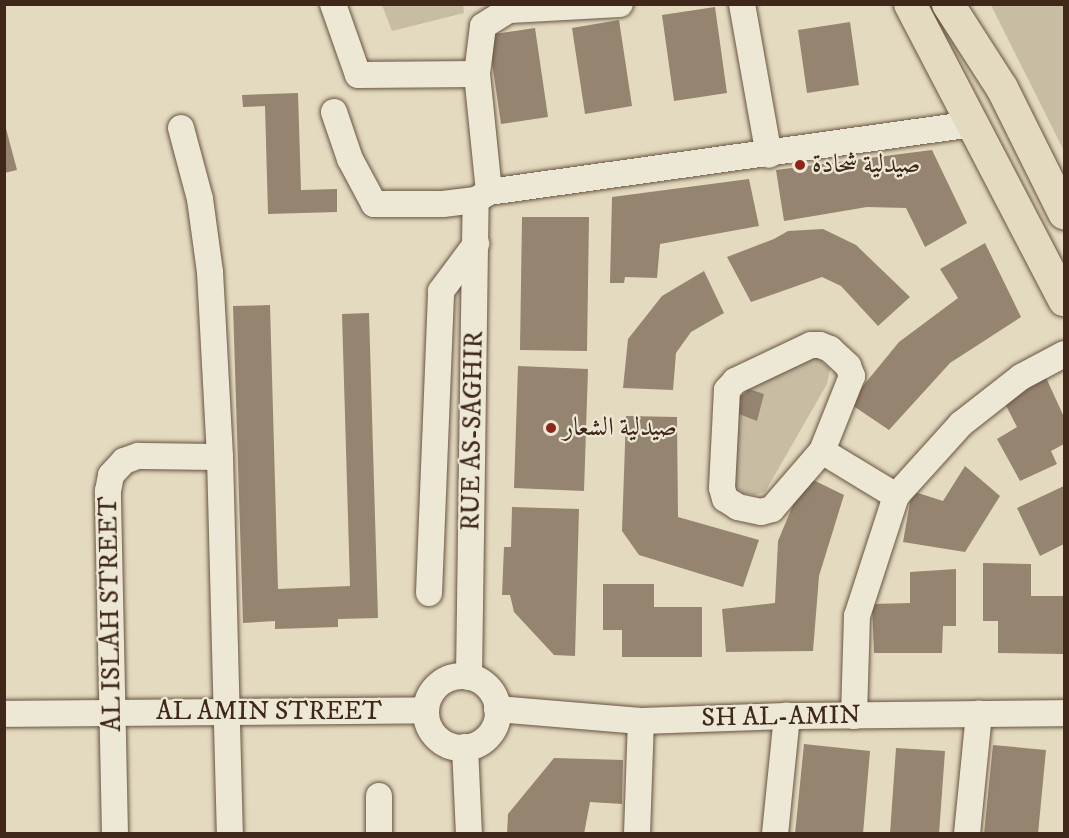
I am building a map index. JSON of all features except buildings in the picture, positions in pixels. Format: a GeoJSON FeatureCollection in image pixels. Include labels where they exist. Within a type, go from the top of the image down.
{"type":"FeatureCollection","features":[{"type":"Feature","properties":{"kind":"main road"},"geometry":{"type":"LineString","coordinates":[[910,4],[975,124],[1065,300]]}},
{"type":"Feature","properties":{"kind":"main road"},"geometry":{"type":"LineString","coordinates":[[948,4],[1002,88],[1065,213]]}},
{"type":"Feature","properties":{"kind":"street"},"geometry":{"type":"LineString","coordinates":[[333,4],[358,75],[477,74]]}},
{"type":"Feature","properties":{"kind":"street"},"geometry":{"type":"LineString","coordinates":[[509,7],[620,4]]}},
{"type":"Feature","properties":{"kind":"street"},"geometry":{"type":"LineString","coordinates":[[742,4],[769,155]]}},
{"type":"Feature","properties":{"kind":"street","name":"RUE AS-SAGHIR"},"geometry":{"type":"LineString","coordinates":[[469,676],[476,244],[483,196],[477,74],[483,26],[509,7]]}},
{"type":"Feature","properties":{"kind":"street"},"geometry":{"type":"LineString","coordinates":[[334,112],[350,159],[374,204],[443,204],[483,196],[975,124]]}},
{"type":"Feature","properties":{"kind":"street"},"geometry":{"type":"LineString","coordinates":[[181,128],[194,172],[207,235],[220,457],[229,712],[230,834]]}},
{"type":"Feature","properties":{"kind":"street"},"geometry":{"type":"LineString","coordinates":[[429,593],[441,291],[476,244]]}},
{"type":"Feature","properties":{"kind":"street"},"geometry":{"type":"LineString","coordinates":[[811,345],[820,345],[830,350],[848,366],[852,376],[822,451],[772,509],[761,512],[738,507],[725,499],[722,488],[727,390],[735,381],[811,345]]}},
{"type":"Feature","properties":{"kind":"street"},"geometry":{"type":"LineString","coordinates":[[854,716],[857,616],[896,496],[961,424],[1021,377],[1065,354]]}},
{"type":"Feature","properties":{"kind":"street"},"geometry":{"type":"LineString","coordinates":[[822,451],[896,496]]}},
{"type":"Feature","properties":{"kind":"street","name":"AL ISLAH STREET"},"geometry":{"type":"LineString","coordinates":[[115,834],[108,491],[111,475],[124,461],[138,456],[220,457]]}},
{"type":"Feature","properties":{"kind":"street"},"geometry":{"type":"LineString","coordinates":[[454,676],[469,676],[488,687],[495,697],[497,709],[492,730],[485,739],[465,747],[456,747],[439,739],[430,729],[426,710],[434,688],[454,676]]}},
{"type":"Feature","properties":{"kind":"street","name":"SH AL-AMIN"},"geometry":{"type":"LineString","coordinates":[[497,709],[641,721],[787,716],[1065,713]]}},
{"type":"Feature","properties":{"kind":"street","name":"AL AMIN STREET"},"geometry":{"type":"LineString","coordinates":[[4,714],[426,710]]}},
{"type":"Feature","properties":{"kind":"street"},"geometry":{"type":"LineString","coordinates":[[967,834],[980,714]]}},
{"type":"Feature","properties":{"kind":"street"},"geometry":{"type":"LineString","coordinates":[[775,834],[787,716]]}},
{"type":"Feature","properties":{"kind":"street"},"geometry":{"type":"LineString","coordinates":[[637,834],[641,721]]}},
{"type":"Feature","properties":{"kind":"street"},"geometry":{"type":"LineString","coordinates":[[465,747],[469,834]]}},
{"type":"Feature","properties":{"kind":"street"},"geometry":{"type":"LineString","coordinates":[[379,796],[379,834]]}},
{"type":"Feature","properties":{"kind":"street"},"geometry":{"type":"LineString","coordinates":[[620,834],[628,834]]}},
{"type":"Feature","properties":{"kind":"shaded area"},"geometry":{"type":"Polygon","coordinates":[[[382,5],[463,5],[464,13],[392,31],[382,5]]]}},
{"type":"Feature","properties":{"kind":"shaded area"},"geometry":{"type":"Polygon","coordinates":[[[991,5],[1064,5],[1064,151],[991,5]]]}},
{"type":"Feature","properties":{"kind":"shaded area"},"geometry":{"type":"Polygon","coordinates":[[[815,356],[830,369],[827,384],[765,492],[755,495],[743,493],[735,486],[740,397],[749,389],[815,356]]]}},
{"type":"Feature","properties":{"kind":"place","name":"صيدلية شحادة"},"geometry":{"type":"Point","coordinates":[800,165]}},
{"type":"Feature","properties":{"kind":"place","name":"صيدلية الشعار"},"geometry":{"type":"Point","coordinates":[551,428]}}]}
